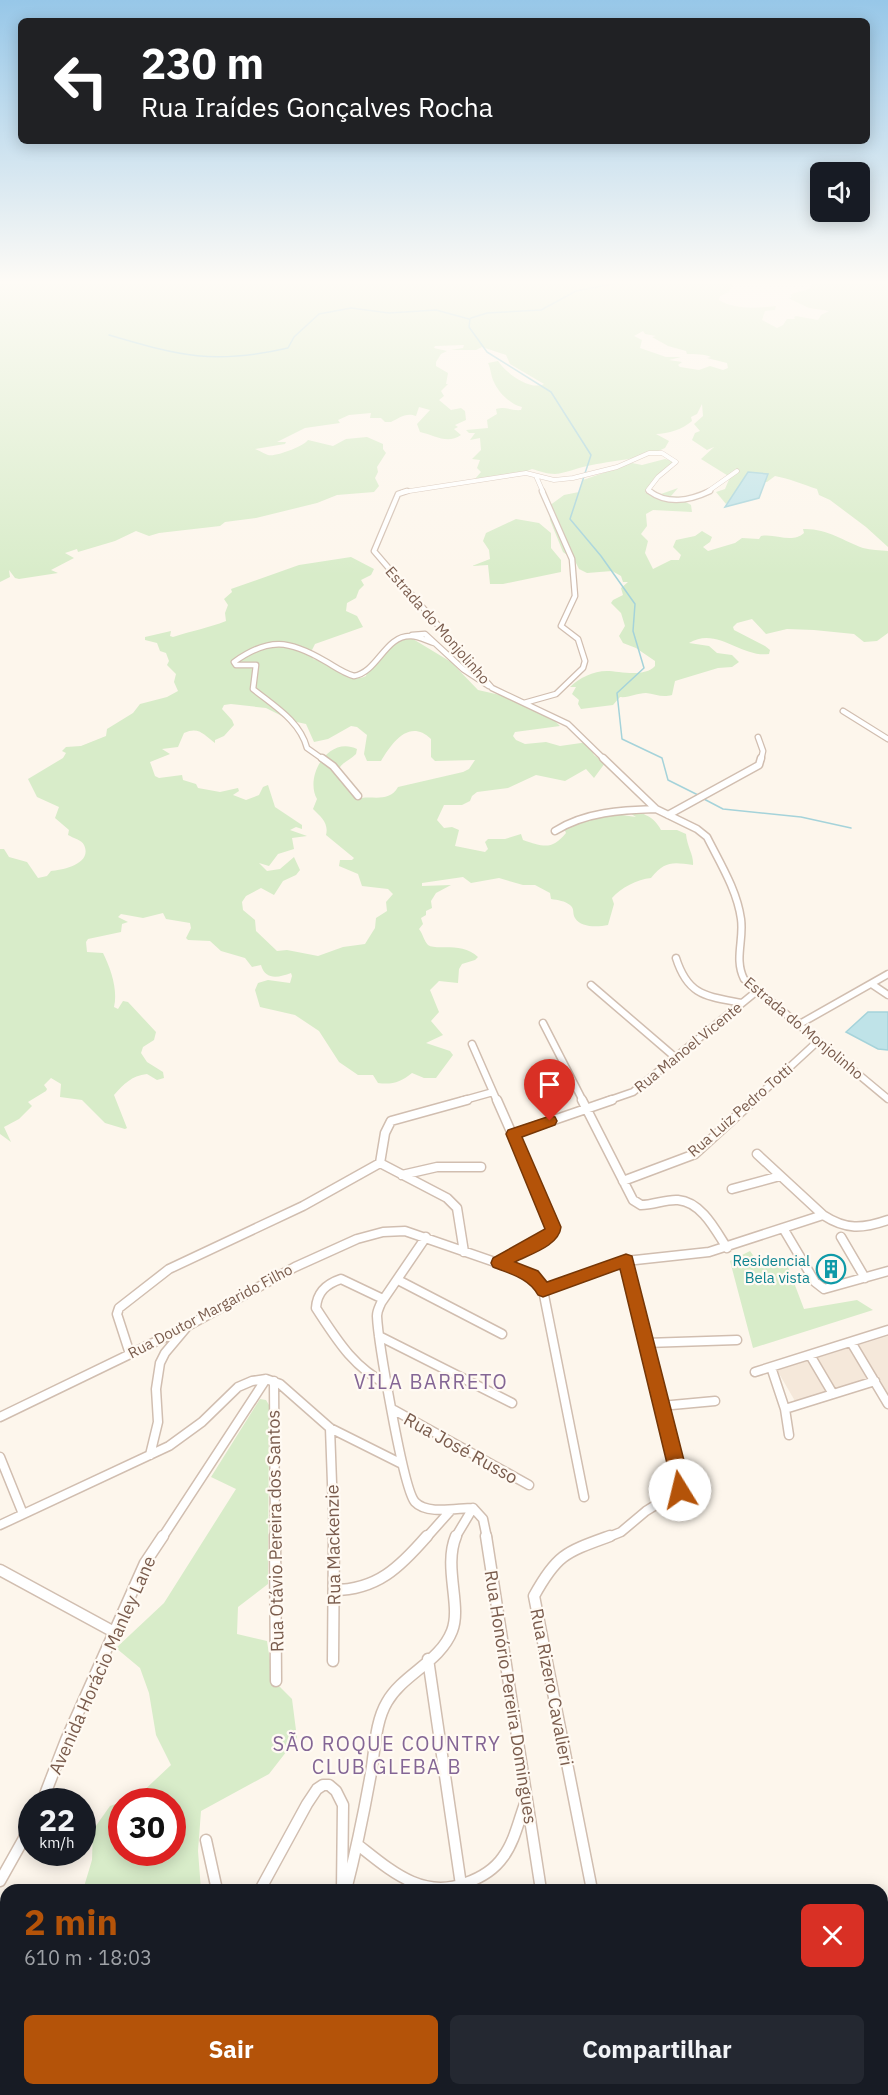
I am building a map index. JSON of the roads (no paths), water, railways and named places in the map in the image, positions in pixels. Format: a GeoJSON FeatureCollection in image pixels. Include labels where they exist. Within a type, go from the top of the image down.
{"type":"FeatureCollection","features":[{"type":"Feature","properties":{"kind":"street"},"geometry":{"type":"LineString","coordinates":[[536,476],[554,480],[585,475],[617,467],[649,453],[662,453],[676,462],[658,477],[648,490],[657,496],[681,500],[698,497],[729,479],[737,471]]}},
{"type":"Feature","properties":{"kind":"street","name":"Estrada do Monjolinho"},"geometry":{"type":"LineString","coordinates":[[536,476],[526,473],[398,494],[374,548],[492,688],[568,724],[656,809],[707,837],[739,909],[742,929],[738,967],[744,979],[888,1099]]}},
{"type":"Feature","properties":{"kind":"street"},"geometry":{"type":"LineString","coordinates":[[524,703],[556,694],[583,668],[585,662],[578,639],[561,626],[576,596],[572,559],[536,476]]}},
{"type":"Feature","properties":{"kind":"street"},"geometry":{"type":"LineString","coordinates":[[358,796],[333,766],[307,748],[304,736],[294,722],[256,693],[252,685],[256,665],[236,665],[234,662],[261,646],[286,642],[304,649],[349,674],[360,675],[390,644],[409,635],[434,643],[475,679],[492,688]]}},
{"type":"Feature","properties":{"kind":"street"},"geometry":{"type":"LineString","coordinates":[[843,711],[888,739]]}},
{"type":"Feature","properties":{"kind":"street"},"geometry":{"type":"LineString","coordinates":[[668,815],[759,765],[763,751],[758,737]]}},
{"type":"Feature","properties":{"kind":"street"},"geometry":{"type":"LineString","coordinates":[[555,831],[571,821],[616,810],[656,809]]}},
{"type":"Feature","properties":{"kind":"street"},"geometry":{"type":"LineString","coordinates":[[676,958],[682,979],[691,988],[742,1004]]}},
{"type":"Feature","properties":{"kind":"street"},"geometry":{"type":"LineString","coordinates":[[798,1025],[888,974]]}},
{"type":"Feature","properties":{"kind":"street"},"geometry":{"type":"LineString","coordinates":[[873,984],[888,995]]}},
{"type":"Feature","properties":{"kind":"street"},"geometry":{"type":"LineString","coordinates":[[591,985],[676,1058]]}},
{"type":"Feature","properties":{"kind":"street","name":"Rua Manoel Vicente"},"geometry":{"type":"LineString","coordinates":[[513,1134],[633,1092],[757,991]]}},
{"type":"Feature","properties":{"kind":"street"},"geometry":{"type":"LineString","coordinates":[[543,1023],[633,1200],[641,1205],[681,1200],[693,1205],[727,1248]]}},
{"type":"Feature","properties":{"kind":"street","name":"Rua Luiz Pedro Totti"},"geometry":{"type":"LineString","coordinates":[[623,1181],[695,1154],[818,1042]]}},
{"type":"Feature","properties":{"kind":"street"},"geometry":{"type":"LineString","coordinates":[[472,1044],[553,1227],[553,1232],[546,1238],[499,1263]]}},
{"type":"Feature","properties":{"kind":"street"},"geometry":{"type":"LineString","coordinates":[[380,1163],[385,1133],[391,1121],[493,1092]]}},
{"type":"Feature","properties":{"kind":"street"},"geometry":{"type":"LineString","coordinates":[[757,1154],[837,1225],[855,1229],[888,1220]]}},
{"type":"Feature","properties":{"kind":"street"},"geometry":{"type":"LineString","coordinates":[[380,1163],[447,1198],[457,1208],[464,1252]]}},
{"type":"Feature","properties":{"kind":"street"},"geometry":{"type":"LineString","coordinates":[[130,1354],[117,1314],[119,1308],[164,1272],[294,1211],[380,1163]]}},
{"type":"Feature","properties":{"kind":"street"},"geometry":{"type":"LineString","coordinates":[[402,1175],[437,1167],[481,1167]]}},
{"type":"Feature","properties":{"kind":"street"},"geometry":{"type":"LineString","coordinates":[[732,1189],[780,1176]]}},
{"type":"Feature","properties":{"kind":"street"},"geometry":{"type":"LineString","coordinates":[[584,1497],[543,1290],[626,1261],[727,1248],[824,1215]]}},
{"type":"Feature","properties":{"kind":"street"},"geometry":{"type":"LineString","coordinates":[[783,1228],[817,1286],[827,1289],[888,1271]]}},
{"type":"Feature","properties":{"kind":"street","name":"Rua Doutor Margarido Filho"},"geometry":{"type":"LineString","coordinates":[[0,1416],[188,1326],[302,1263],[376,1232],[395,1229],[426,1237],[532,1276],[543,1290]]}},
{"type":"Feature","properties":{"kind":"street"},"geometry":{"type":"LineString","coordinates":[[426,1237],[383,1299],[377,1312],[379,1336],[406,1484],[415,1502],[427,1509],[473,1508]]}},
{"type":"Feature","properties":{"kind":"street"},"geometry":{"type":"LineString","coordinates":[[841,1237],[865,1278]]}},
{"type":"Feature","properties":{"kind":"street"},"geometry":{"type":"LineString","coordinates":[[626,1261],[661,1406],[715,1401]]}},
{"type":"Feature","properties":{"kind":"street"},"geometry":{"type":"LineString","coordinates":[[383,1299],[341,1279],[334,1281],[316,1296],[316,1308],[353,1362],[361,1370],[388,1385]]}},
{"type":"Feature","properties":{"kind":"street"},"geometry":{"type":"LineString","coordinates":[[398,1280],[502,1334]]}},
{"type":"Feature","properties":{"kind":"street"},"geometry":{"type":"LineString","coordinates":[[150,1455],[158,1422],[156,1389],[160,1363],[165,1353],[188,1326]]}},
{"type":"Feature","properties":{"kind":"street"},"geometry":{"type":"LineString","coordinates":[[755,1372],[888,1330]]}},
{"type":"Feature","properties":{"kind":"street"},"geometry":{"type":"LineString","coordinates":[[379,1336],[512,1403]]}},
{"type":"Feature","properties":{"kind":"street"},"geometry":{"type":"LineString","coordinates":[[646,1343],[737,1340]]}},
{"type":"Feature","properties":{"kind":"street"},"geometry":{"type":"LineString","coordinates":[[851,1342],[888,1404]]}},
{"type":"Feature","properties":{"kind":"street"},"geometry":{"type":"LineString","coordinates":[[810,1355],[833,1394]]}},
{"type":"Feature","properties":{"kind":"street"},"geometry":{"type":"LineString","coordinates":[[771,1367],[785,1409],[789,1435]]}},
{"type":"Feature","properties":{"kind":"street"},"geometry":{"type":"LineString","coordinates":[[0,1524],[150,1455],[187,1434],[238,1387],[252,1381],[270,1380],[330,1428],[402,1464]]}},
{"type":"Feature","properties":{"kind":"street","name":"Avenida Horácio Manley Lane"},"geometry":{"type":"LineString","coordinates":[[48,1788],[145,1563],[270,1380]]}},
{"type":"Feature","properties":{"kind":"street","name":"Rua Otávio Pereira dos Santos"},"geometry":{"type":"LineString","coordinates":[[270,1380],[276,1681]]}},
{"type":"Feature","properties":{"kind":"street"},"geometry":{"type":"LineString","coordinates":[[785,1409],[874,1381]]}},
{"type":"Feature","properties":{"kind":"street","name":"Rua Rizero Cavalieri"},"geometry":{"type":"LineString","coordinates":[[591,1884],[534,1596],[549,1569],[567,1552],[621,1532],[646,1511],[680,1490],[680,1480],[661,1406]]}},
{"type":"Feature","properties":{"kind":"street","name":"Rua José Russo"},"geometry":{"type":"LineString","coordinates":[[394,1410],[529,1485]]}},
{"type":"Feature","properties":{"kind":"street","name":"Rua Mackenzie"},"geometry":{"type":"LineString","coordinates":[[330,1428],[334,1515],[333,1661]]}},
{"type":"Feature","properties":{"kind":"street"},"geometry":{"type":"LineString","coordinates":[[0,1457],[23,1514]]}},
{"type":"Feature","properties":{"kind":"street"},"geometry":{"type":"LineString","coordinates":[[346,1884],[358,1845],[379,1727],[386,1704],[396,1690],[445,1644],[453,1629],[452,1542],[473,1508]]}},
{"type":"Feature","properties":{"kind":"street","name":"Rua Honório Pereira Domingues"},"geometry":{"type":"LineString","coordinates":[[473,1508],[483,1520],[485,1527],[540,1884]]}},
{"type":"Feature","properties":{"kind":"street"},"geometry":{"type":"LineString","coordinates":[[334,1590],[352,1591],[377,1582],[450,1510]]}},
{"type":"Feature","properties":{"kind":"street"},"geometry":{"type":"LineString","coordinates":[[0,1570],[114,1632]]}},
{"type":"Feature","properties":{"kind":"street"},"geometry":{"type":"LineString","coordinates":[[428,1659],[461,1884]]}},
{"type":"Feature","properties":{"kind":"street"},"geometry":{"type":"LineString","coordinates":[[263,1884],[307,1804],[323,1785],[329,1785],[336,1791],[343,1805],[344,1884]]}},
{"type":"Feature","properties":{"kind":"street"},"geometry":{"type":"LineString","coordinates":[[463,1884],[486,1872],[501,1859],[512,1839],[527,1798]]}},
{"type":"Feature","properties":{"kind":"street"},"geometry":{"type":"LineString","coordinates":[[206,1840],[217,1884]]}},
{"type":"Feature","properties":{"kind":"street"},"geometry":{"type":"LineString","coordinates":[[358,1845],[411,1884]]}},
{"type":"Feature","properties":{"kind":"street"},"geometry":{"type":"LineString","coordinates":[[0,1881],[18,1849]]}},
{"type":"Feature","properties":{"kind":"water"},"geometry":{"type":"Polygon","coordinates":[[[748,472],[768,474],[759,498],[725,507],[748,472]]]}},
{"type":"Feature","properties":{"kind":"water"},"geometry":{"type":"Polygon","coordinates":[[[868,1012],[888,1012],[888,1050],[878,1049],[846,1032],[868,1012]]]}},
{"type":"Feature","properties":{"kind":"waterway"},"geometry":{"type":"LineString","coordinates":[[533,381],[551,392],[591,455],[570,519],[601,556],[635,604],[633,631],[644,668],[617,693],[622,739],[662,758],[668,780],[698,795]]}},
{"type":"Feature","properties":{"kind":"waterway"},"geometry":{"type":"LineString","coordinates":[[702,798],[723,809],[801,817],[851,828]]}},
{"type":"Feature","properties":{"kind":"place","name":"Residencial Bela vista"},"geometry":{"type":"Point","coordinates":[831,1269]}},
{"type":"Feature","properties":{"kind":"district","name":"VILA BARRETO"},"geometry":{"type":"Point","coordinates":[431,1381]}},
{"type":"Feature","properties":{"kind":"district","name":"SÃO ROQUE COUNTRY CLUB GLEBA B"},"geometry":{"type":"Point","coordinates":[387,1754]}}]}
